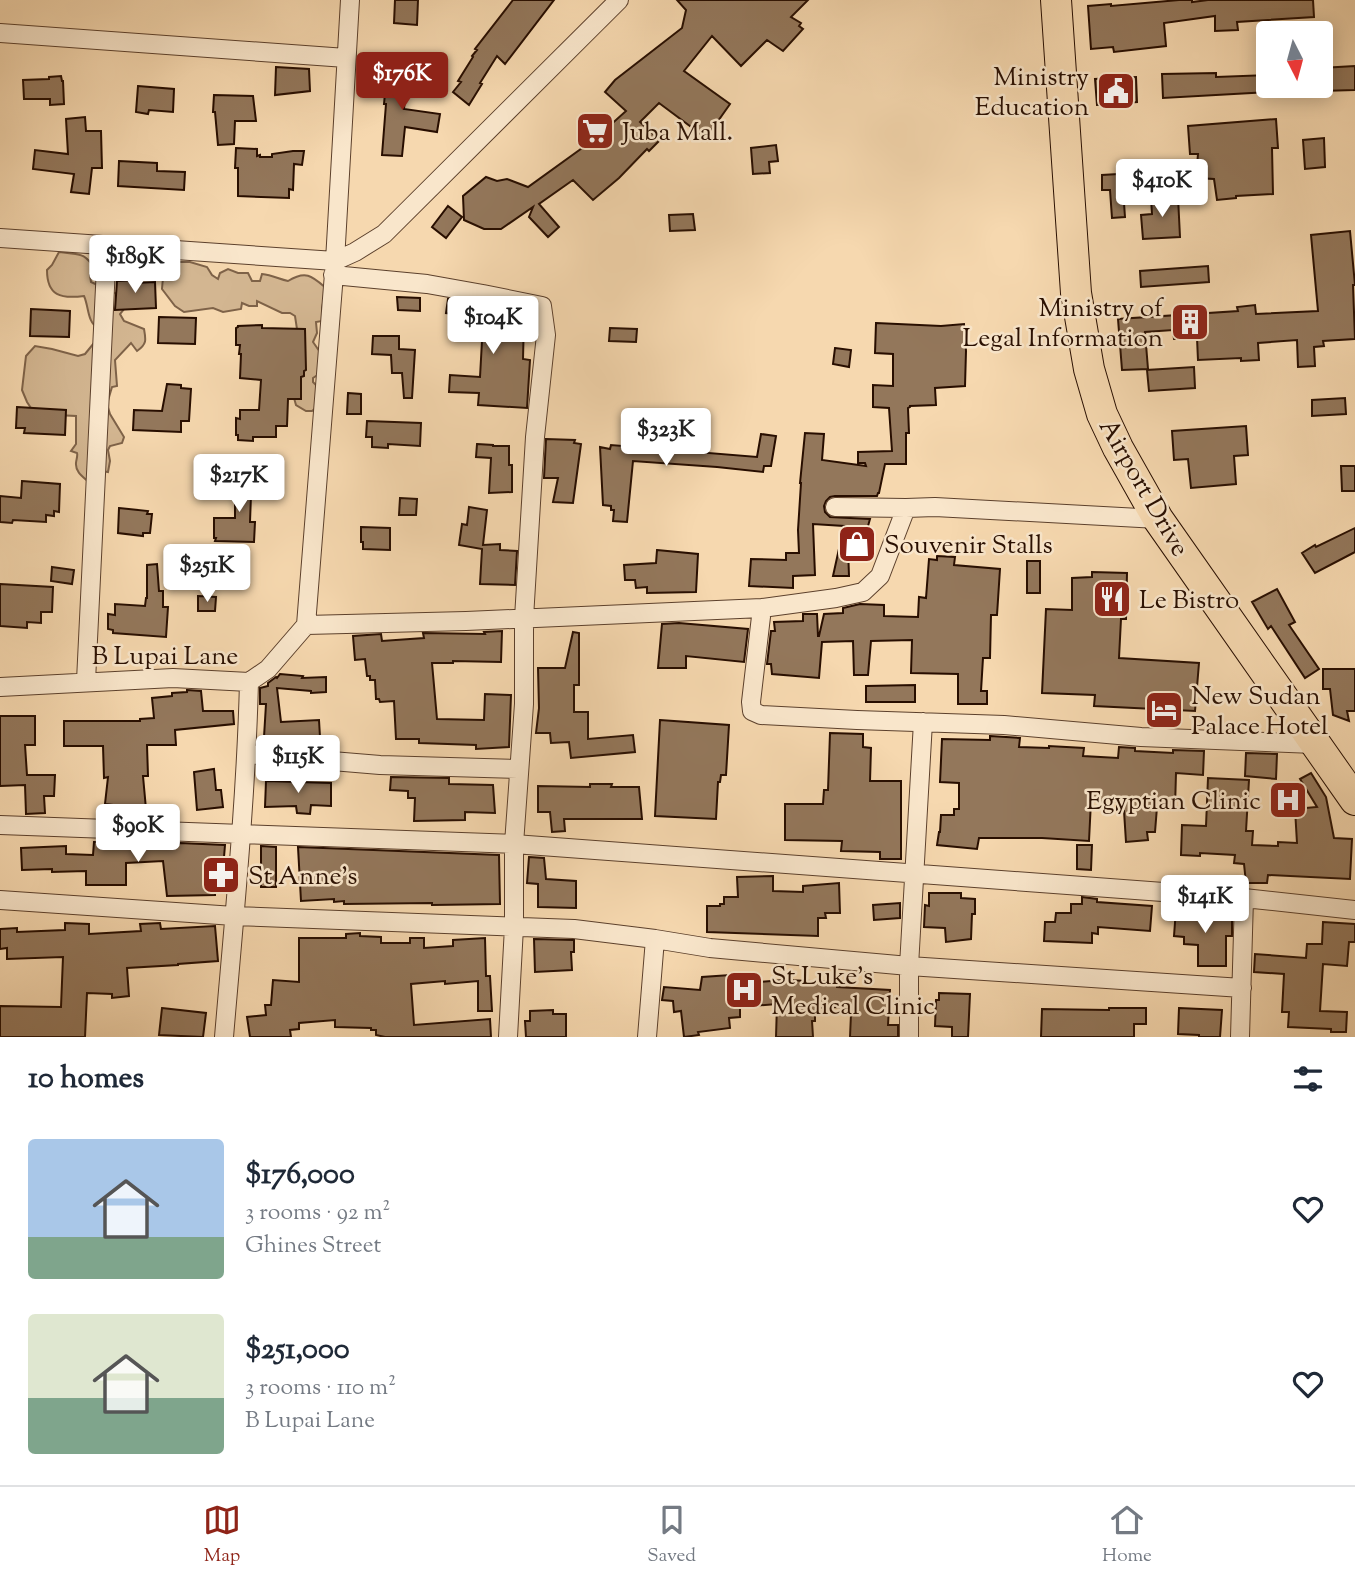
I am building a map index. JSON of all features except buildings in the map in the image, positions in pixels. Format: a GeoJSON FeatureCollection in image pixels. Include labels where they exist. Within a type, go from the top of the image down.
{"type":"FeatureCollection","features":[{"type":"Feature","properties":{"kind":"main road","name":"Airport Drive"},"geometry":{"type":"LineString","coordinates":[[1056,0],[1076,293],[1088,369],[1102,414],[1158,519],[1355,800]]}},
{"type":"Feature","properties":{"kind":"street"},"geometry":{"type":"LineString","coordinates":[[350,0],[334,268],[306,625],[762,608],[836,598],[863,592],[880,576],[906,508]]}},
{"type":"Feature","properties":{"kind":"street"},"geometry":{"type":"LineString","coordinates":[[334,268],[384,233],[619,0]]}},
{"type":"Feature","properties":{"kind":"street"},"geometry":{"type":"LineString","coordinates":[[0,33],[346,58]]}},
{"type":"Feature","properties":{"kind":"street"},"geometry":{"type":"LineString","coordinates":[[0,238],[334,268],[483,293],[542,306],[546,335],[535,436],[524,618],[524,704],[514,845],[514,927],[508,1037]]}},
{"type":"Feature","properties":{"kind":"street"},"geometry":{"type":"LineString","coordinates":[[86,681],[107,246]]}},
{"type":"Feature","properties":{"kind":"street"},"geometry":{"type":"LineString","coordinates":[[835,507],[934,506],[1158,519]]}},
{"type":"Feature","properties":{"kind":"street"},"geometry":{"type":"LineString","coordinates":[[762,608],[751,702],[752,711],[761,715],[1004,725],[1142,737],[1314,744]]}},
{"type":"Feature","properties":{"kind":"street","name":"B Lupai Lane"},"geometry":{"type":"LineString","coordinates":[[0,687],[173,678],[249,682],[268,669],[306,625]]}},
{"type":"Feature","properties":{"kind":"street"},"geometry":{"type":"LineString","coordinates":[[224,1037],[242,835],[249,682]]}},
{"type":"Feature","properties":{"kind":"street"},"geometry":{"type":"LineString","coordinates":[[909,1037],[909,966],[923,722]]}},
{"type":"Feature","properties":{"kind":"street"},"geometry":{"type":"LineString","coordinates":[[247,754],[380,765],[518,769]]}},
{"type":"Feature","properties":{"kind":"street"},"geometry":{"type":"LineString","coordinates":[[0,825],[514,845],[1244,898],[1355,910]]}},
{"type":"Feature","properties":{"kind":"street"},"geometry":{"type":"LineString","coordinates":[[1240,1037],[1244,898]]}},
{"type":"Feature","properties":{"kind":"street"},"geometry":{"type":"LineString","coordinates":[[0,900],[234,916],[574,929],[710,948],[909,966],[1242,988]]}},
{"type":"Feature","properties":{"kind":"street"},"geometry":{"type":"LineString","coordinates":[[647,1037],[655,939]]}},
{"type":"Feature","properties":{"kind":"shaded area"},"geometry":{"type":"Polygon","coordinates":[[[59,252],[81,255],[88,260],[97,271],[90,275],[91,282],[117,294],[125,308],[120,314],[124,321],[144,329],[145,336],[144,344],[137,351],[131,343],[115,360],[117,386],[112,387],[107,404],[124,437],[122,443],[110,446],[108,450],[108,472],[102,471],[91,484],[76,467],[77,453],[71,451],[76,444],[76,416],[35,414],[22,390],[26,356],[35,346],[78,356],[85,354],[94,343],[98,328],[90,318],[84,296],[62,296],[50,285],[47,270],[59,252]]]}},
{"type":"Feature","properties":{"kind":"shaded area"},"geometry":{"type":"Polygon","coordinates":[[[178,262],[207,267],[218,279],[220,273],[228,269],[248,273],[252,281],[260,281],[262,274],[288,281],[304,275],[326,288],[322,321],[316,322],[317,333],[313,342],[322,355],[319,374],[313,378],[313,382],[321,390],[317,407],[306,411],[296,405],[294,398],[297,329],[295,316],[257,301],[257,306],[242,303],[241,309],[223,312],[213,308],[184,312],[175,306],[162,289],[165,272],[178,262]]]}},
{"type":"Feature","properties":{"kind":"place","name":"Ministry Education"},"geometry":{"type":"Point","coordinates":[1116,91]}},
{"type":"Feature","properties":{"kind":"place","name":"Juba Mall."},"geometry":{"type":"Point","coordinates":[595,131]}},
{"type":"Feature","properties":{"kind":"place","name":"Ministry of Legal Information"},"geometry":{"type":"Point","coordinates":[1190,322]}},
{"type":"Feature","properties":{"kind":"place","name":"Souvenir Stalls"},"geometry":{"type":"Point","coordinates":[857,544]}},
{"type":"Feature","properties":{"kind":"place","name":"Le Bistro"},"geometry":{"type":"Point","coordinates":[1112,599]}},
{"type":"Feature","properties":{"kind":"place","name":"New Sudan Palace Hotel"},"geometry":{"type":"Point","coordinates":[1164,710]}},
{"type":"Feature","properties":{"kind":"place","name":"Egyptian Clinic"},"geometry":{"type":"Point","coordinates":[1288,800]}},
{"type":"Feature","properties":{"kind":"place","name":"St Anne's"},"geometry":{"type":"Point","coordinates":[221,875]}},
{"type":"Feature","properties":{"kind":"place","name":"St Luke's Medical Clinic"},"geometry":{"type":"Point","coordinates":[744,990]}}]}
